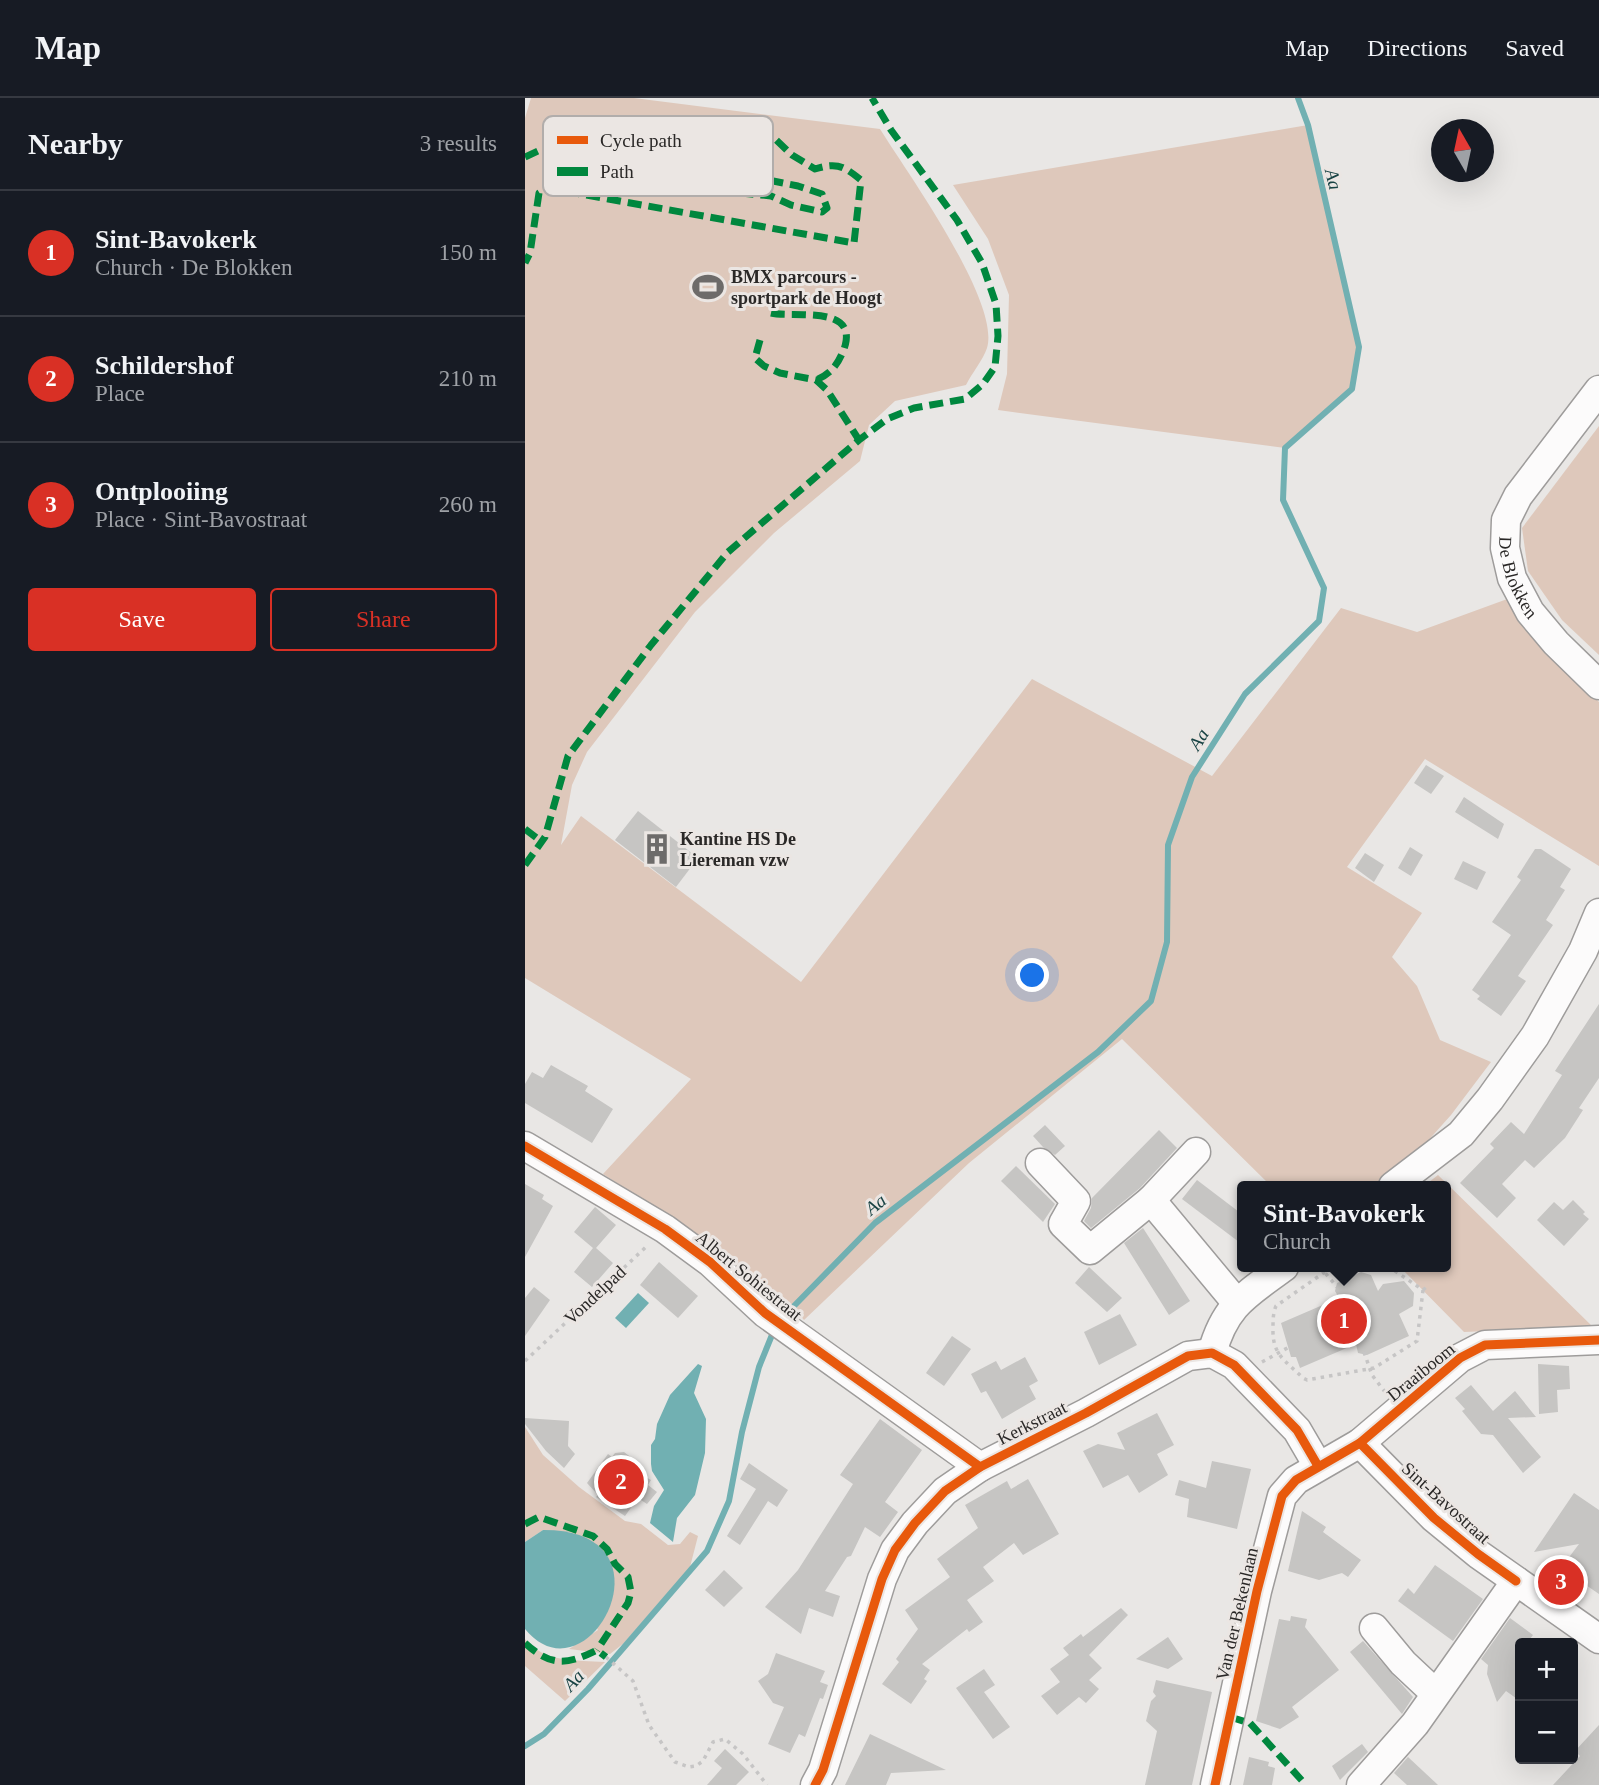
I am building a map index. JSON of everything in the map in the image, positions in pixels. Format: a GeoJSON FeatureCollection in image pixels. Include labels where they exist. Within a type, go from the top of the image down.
{"type":"FeatureCollection","features":[{"type":"Feature","properties":{"kind":"street","name":"De Blokken"},"geometry":{"type":"LineString","coordinates":[[1599,390],[1518,496],[1506,520],[1505,548],[1512,578],[1530,612],[1556,643],[1599,685]]}},
{"type":"Feature","properties":{"kind":"street"},"geometry":{"type":"LineString","coordinates":[[1399,1181],[1461,1134],[1490,1100],[1535,1036],[1583,951],[1599,913]]}},
{"type":"Feature","properties":{"kind":"street","name":"Albert Sohiestraat"},"geometry":{"type":"LineString","coordinates":[[525,1146],[665,1229],[710,1262],[765,1313],[980,1467]]}},
{"type":"Feature","properties":{"kind":"street"},"geometry":{"type":"LineString","coordinates":[[1040,1163],[1076,1201],[1063,1224],[1090,1250],[1151,1200],[1196,1152]]}},
{"type":"Feature","properties":{"kind":"street"},"geometry":{"type":"LineString","coordinates":[[1151,1200],[1236,1302]]}},
{"type":"Feature","properties":{"kind":"street"},"geometry":{"type":"LineString","coordinates":[[1277,1272],[1236,1302],[1219,1329],[1212,1353],[1234,1365],[1297,1430],[1318,1466]]}},
{"type":"Feature","properties":{"kind":"street","name":"Draaiboom"},"geometry":{"type":"LineString","coordinates":[[1318,1466],[1360,1443],[1460,1358],[1485,1345],[1599,1340]]}},
{"type":"Feature","properties":{"kind":"street","name":"Kerkstraat"},"geometry":{"type":"LineString","coordinates":[[815,1785],[835,1734],[879,1590],[895,1550],[915,1523],[945,1491],[980,1467],[1086,1413],[1188,1356],[1212,1353]]}},
{"type":"Feature","properties":{"kind":"street","name":"Sint-Bavostraat"},"geometry":{"type":"LineString","coordinates":[[1360,1443],[1434,1518],[1516,1581],[1599,1639]]}},
{"type":"Feature","properties":{"kind":"street","name":"Van der Bekenlaan"},"geometry":{"type":"LineString","coordinates":[[1215,1785],[1257,1591],[1282,1496],[1296,1480],[1318,1466]]}},
{"type":"Feature","properties":{"kind":"street"},"geometry":{"type":"LineString","coordinates":[[1361,1785],[1415,1724],[1516,1581]]}},
{"type":"Feature","properties":{"kind":"street"},"geometry":{"type":"LineString","coordinates":[[1374,1628],[1403,1663],[1435,1693]]}},
{"type":"Feature","properties":{"kind":"path"},"geometry":{"type":"LineString","coordinates":[[1396,1272],[1423,1290]]}},
{"type":"Feature","properties":{"kind":"path"},"geometry":{"type":"LineString","coordinates":[[1337,1287],[1323,1273],[1276,1306],[1274,1311],[1273,1341],[1277,1353],[1307,1380],[1369,1369],[1417,1341],[1423,1290],[1429,1285]]}},
{"type":"Feature","properties":{"kind":"path"},"geometry":{"type":"LineString","coordinates":[[1277,1353],[1289,1347]]}},
{"type":"Feature","properties":{"kind":"path"},"geometry":{"type":"LineString","coordinates":[[1364,1352],[1369,1369],[1400,1409]]}},
{"type":"Feature","properties":{"kind":"path"},"geometry":{"type":"LineString","coordinates":[[606,1657],[633,1681],[649,1724],[675,1762],[689,1767],[697,1766],[703,1761],[713,1742],[725,1740],[743,1754],[767,1785]]}},
{"type":"Feature","properties":{"kind":"shaded area"},"geometry":{"type":"Polygon","coordinates":[[[531,98],[634,98],[880,129],[949,237],[980,300],[987,327],[987,348],[966,385],[895,401],[869,425],[860,461],[774,533],[695,612],[587,752],[572,785],[561,845],[581,816],[801,982],[1032,679],[1212,776],[1341,608],[1417,632],[1510,598],[1565,666],[1599,702],[1599,866],[1425,759],[1347,867],[1422,913],[1392,957],[1417,986],[1440,1040],[1491,1062],[1451,1115],[1417,1153],[1379,1181],[1266,1181],[1122,1039],[969,1163],[804,1320],[793,1307],[685,1234],[688,1229],[603,1174],[691,1079],[525,978],[525,118],[531,98]]]}},
{"type":"Feature","properties":{"kind":"shaded area"},"geometry":{"type":"Polygon","coordinates":[[[1308,125],[1359,347],[1352,389],[1285,448],[998,410],[1007,374],[1009,295],[988,239],[953,185],[1308,125]]]}},
{"type":"Feature","properties":{"kind":"shaded area"},"geometry":{"type":"Polygon","coordinates":[[[1599,426],[1599,655],[1562,620],[1528,571],[1522,528],[1599,426]]]}},
{"type":"Feature","properties":{"kind":"shaded area"},"geometry":{"type":"Polygon","coordinates":[[[1438,1175],[1444,1181],[1430,1181],[1438,1175]]]}},
{"type":"Feature","properties":{"kind":"shaded area"},"geometry":{"type":"Polygon","coordinates":[[[1451,1188],[1593,1327],[1464,1332],[1405,1272],[1451,1272],[1451,1188]]]}},
{"type":"Feature","properties":{"kind":"shaded area"},"geometry":{"type":"Polygon","coordinates":[[[525,1427],[543,1455],[579,1487],[625,1521],[641,1524],[668,1545],[680,1544],[690,1532],[698,1536],[690,1567],[624,1643],[610,1654],[569,1649],[598,1630],[543,1530],[525,1542],[525,1427]]]}},
{"type":"Feature","properties":{"kind":"shaded area"},"geometry":{"type":"Polygon","coordinates":[[[525,1639],[533,1647],[551,1656],[605,1662],[565,1701],[525,1666],[525,1639]]]}},
{"type":"Feature","properties":{"kind":"water"},"geometry":{"type":"Polygon","coordinates":[[[638,1293],[649,1303],[626,1328],[615,1318],[638,1293]]]}},
{"type":"Feature","properties":{"kind":"water"},"geometry":{"type":"Polygon","coordinates":[[[698,1364],[702,1366],[694,1393],[706,1419],[705,1453],[695,1495],[677,1518],[673,1542],[650,1523],[654,1506],[664,1490],[652,1471],[651,1445],[670,1395],[698,1364]]]}},
{"type":"Feature","properties":{"kind":"water"},"geometry":{"type":"Polygon","coordinates":[[[543,1530],[584,1537],[607,1556],[615,1581],[609,1608],[595,1631],[574,1646],[550,1647],[525,1629],[525,1542],[543,1530]]]}},
{"type":"Feature","properties":{"kind":"building"},"geometry":{"type":"Polygon","coordinates":[[[1426,765],[1444,776],[1431,794],[1414,783],[1426,765]]]}},
{"type":"Feature","properties":{"kind":"building"},"geometry":{"type":"Polygon","coordinates":[[[1464,797],[1504,824],[1498,839],[1455,812],[1464,797]]]}},
{"type":"Feature","properties":{"kind":"building","name":"Kantine HS De Liereman vzw"},"geometry":{"type":"Polygon","coordinates":[[[638,811],[698,858],[676,887],[615,840],[638,811]]]}},
{"type":"Feature","properties":{"kind":"building"},"geometry":{"type":"Polygon","coordinates":[[[1410,847],[1423,855],[1411,876],[1398,868],[1410,847]]]}},
{"type":"Feature","properties":{"kind":"building"},"geometry":{"type":"Polygon","coordinates":[[[1535,849],[1541,849],[1571,869],[1560,887],[1565,890],[1546,920],[1553,925],[1518,976],[1526,981],[1501,1016],[1477,999],[1480,996],[1472,990],[1511,935],[1492,922],[1521,880],[1517,877],[1535,849]]]}},
{"type":"Feature","properties":{"kind":"building"},"geometry":{"type":"Polygon","coordinates":[[[1365,853],[1384,865],[1374,882],[1355,868],[1365,853]]]}},
{"type":"Feature","properties":{"kind":"building"},"geometry":{"type":"Polygon","coordinates":[[[1463,861],[1486,872],[1477,890],[1454,879],[1463,861]]]}},
{"type":"Feature","properties":{"kind":"building"},"geometry":{"type":"Polygon","coordinates":[[[1599,1004],[1599,1078],[1579,1108],[1583,1110],[1565,1138],[1534,1168],[1525,1160],[1502,1184],[1516,1198],[1497,1218],[1460,1183],[1494,1148],[1490,1144],[1511,1122],[1524,1134],[1562,1075],[1555,1071],[1599,1004]]]}},
{"type":"Feature","properties":{"kind":"building"},"geometry":{"type":"Polygon","coordinates":[[[551,1065],[588,1086],[585,1091],[613,1109],[592,1143],[525,1103],[525,1084],[532,1072],[543,1078],[551,1065]]]}},
{"type":"Feature","properties":{"kind":"building"},"geometry":{"type":"Polygon","coordinates":[[[1045,1125],[1065,1146],[1055,1155],[1033,1136],[1045,1125]]]}},
{"type":"Feature","properties":{"kind":"building"},"geometry":{"type":"Polygon","coordinates":[[[1159,1130],[1177,1148],[1140,1188],[1091,1228],[1084,1221],[1091,1208],[1092,1198],[1159,1130]]]}},
{"type":"Feature","properties":{"kind":"building"},"geometry":{"type":"Polygon","coordinates":[[[1016,1166],[1055,1204],[1043,1222],[1001,1181],[1016,1166]]]}},
{"type":"Feature","properties":{"kind":"building"},"geometry":{"type":"Polygon","coordinates":[[[1197,1180],[1237,1210],[1237,1240],[1182,1199],[1197,1180]]]}},
{"type":"Feature","properties":{"kind":"building"},"geometry":{"type":"Polygon","coordinates":[[[525,1184],[544,1195],[542,1199],[553,1206],[525,1257],[525,1184]]]}},
{"type":"Feature","properties":{"kind":"building"},"geometry":{"type":"Polygon","coordinates":[[[1573,1200],[1589,1219],[1564,1246],[1537,1220],[1554,1202],[1563,1210],[1573,1200]]]}},
{"type":"Feature","properties":{"kind":"building"},"geometry":{"type":"Polygon","coordinates":[[[595,1207],[616,1225],[596,1248],[613,1263],[592,1287],[574,1272],[593,1248],[574,1232],[595,1207]]]}},
{"type":"Feature","properties":{"kind":"building"},"geometry":{"type":"Polygon","coordinates":[[[1143,1228],[1190,1301],[1169,1315],[1124,1243],[1143,1228]]]}},
{"type":"Feature","properties":{"kind":"building"},"geometry":{"type":"Polygon","coordinates":[[[659,1262],[698,1296],[678,1318],[640,1285],[659,1262]]]}},
{"type":"Feature","properties":{"kind":"building"},"geometry":{"type":"Polygon","coordinates":[[[1089,1267],[1122,1298],[1107,1312],[1075,1283],[1089,1267]]]}},
{"type":"Feature","properties":{"kind":"building"},"geometry":{"type":"Polygon","coordinates":[[[1361,1272],[1371,1275],[1378,1291],[1383,1284],[1404,1281],[1414,1293],[1413,1306],[1399,1314],[1409,1336],[1367,1355],[1358,1353],[1356,1344],[1300,1368],[1296,1357],[1291,1357],[1281,1323],[1339,1298],[1335,1291],[1337,1283],[1361,1272]]]}},
{"type":"Feature","properties":{"kind":"building"},"geometry":{"type":"Polygon","coordinates":[[[534,1287],[550,1300],[525,1336],[525,1298],[534,1287]]]}},
{"type":"Feature","properties":{"kind":"building"},"geometry":{"type":"Polygon","coordinates":[[[1120,1314],[1137,1345],[1099,1365],[1084,1332],[1120,1314]]]}},
{"type":"Feature","properties":{"kind":"building"},"geometry":{"type":"Polygon","coordinates":[[[952,1336],[971,1349],[944,1386],[926,1373],[952,1336]]]}},
{"type":"Feature","properties":{"kind":"building"},"geometry":{"type":"Polygon","coordinates":[[[1025,1357],[1038,1381],[1029,1386],[1036,1399],[1002,1419],[986,1391],[981,1393],[971,1374],[996,1361],[1001,1370],[1025,1357]]]}},
{"type":"Feature","properties":{"kind":"building"},"geometry":{"type":"Polygon","coordinates":[[[1538,1364],[1569,1366],[1570,1389],[1557,1390],[1558,1412],[1539,1414],[1538,1364]]]}},
{"type":"Feature","properties":{"kind":"building"},"geometry":{"type":"Polygon","coordinates":[[[1471,1385],[1493,1411],[1515,1391],[1536,1417],[1508,1418],[1541,1457],[1523,1473],[1493,1435],[1481,1434],[1462,1411],[1465,1409],[1455,1398],[1471,1385]]]}},
{"type":"Feature","properties":{"kind":"building"},"geometry":{"type":"Polygon","coordinates":[[[1157,1413],[1174,1445],[1157,1454],[1168,1475],[1139,1493],[1128,1475],[1103,1488],[1083,1451],[1098,1444],[1125,1450],[1117,1433],[1157,1413]]]}},
{"type":"Feature","properties":{"kind":"building"},"geometry":{"type":"Polygon","coordinates":[[[525,1418],[569,1421],[568,1446],[575,1454],[564,1468],[546,1451],[525,1424],[525,1418]]]}},
{"type":"Feature","properties":{"kind":"building"},"geometry":{"type":"Polygon","coordinates":[[[880,1419],[922,1450],[885,1502],[898,1512],[880,1537],[865,1527],[851,1556],[847,1557],[825,1591],[840,1596],[833,1617],[809,1608],[801,1634],[765,1607],[798,1570],[853,1484],[840,1475],[880,1419]]]}},
{"type":"Feature","properties":{"kind":"building"},"geometry":{"type":"Polygon","coordinates":[[[624,1452],[633,1459],[635,1471],[651,1480],[648,1485],[657,1492],[647,1504],[638,1498],[625,1516],[596,1497],[598,1495],[587,1483],[608,1454],[612,1457],[615,1453],[624,1452]]]}},
{"type":"Feature","properties":{"kind":"building"},"geometry":{"type":"Polygon","coordinates":[[[1212,1461],[1251,1469],[1237,1529],[1187,1517],[1189,1499],[1175,1495],[1179,1480],[1206,1488],[1212,1461]]]}},
{"type":"Feature","properties":{"kind":"building"},"geometry":{"type":"Polygon","coordinates":[[[749,1463],[788,1490],[777,1507],[768,1501],[740,1545],[727,1536],[756,1489],[740,1479],[749,1463]]]}},
{"type":"Feature","properties":{"kind":"building"},"geometry":{"type":"Polygon","coordinates":[[[1028,1479],[1059,1534],[1023,1555],[1014,1543],[983,1567],[994,1581],[967,1600],[983,1622],[969,1632],[967,1629],[922,1664],[930,1670],[924,1679],[927,1681],[911,1704],[882,1684],[899,1662],[896,1659],[918,1629],[905,1610],[950,1577],[937,1559],[978,1528],[965,1505],[1007,1481],[1011,1489],[1028,1479]]]}},
{"type":"Feature","properties":{"kind":"building"},"geometry":{"type":"Polygon","coordinates":[[[1574,1493],[1599,1510],[1599,1594],[1561,1568],[1579,1544],[1534,1552],[1574,1493]]]}},
{"type":"Feature","properties":{"kind":"building"},"geometry":{"type":"Polygon","coordinates":[[[1302,1511],[1326,1527],[1323,1532],[1361,1560],[1348,1577],[1342,1573],[1319,1580],[1288,1571],[1302,1511]]]}},
{"type":"Feature","properties":{"kind":"building"},"geometry":{"type":"Polygon","coordinates":[[[1435,1565],[1483,1599],[1453,1641],[1398,1601],[1408,1588],[1414,1594],[1435,1565]]]}},
{"type":"Feature","properties":{"kind":"building"},"geometry":{"type":"Polygon","coordinates":[[[724,1570],[743,1588],[724,1607],[705,1590],[724,1570]]]}},
{"type":"Feature","properties":{"kind":"building"},"geometry":{"type":"Polygon","coordinates":[[[1121,1608],[1128,1615],[1089,1655],[1102,1668],[1089,1680],[1099,1689],[1086,1703],[1079,1697],[1057,1715],[1041,1696],[1060,1682],[1050,1669],[1069,1655],[1063,1648],[1081,1634],[1083,1637],[1121,1608]]]}},
{"type":"Feature","properties":{"kind":"building"},"geometry":{"type":"Polygon","coordinates":[[[1291,1616],[1307,1619],[1305,1627],[1339,1670],[1292,1707],[1299,1717],[1280,1729],[1256,1721],[1279,1619],[1290,1621],[1291,1616]]]}},
{"type":"Feature","properties":{"kind":"building"},"geometry":{"type":"Polygon","coordinates":[[[1510,1618],[1533,1635],[1531,1638],[1515,1638],[1515,1697],[1506,1691],[1497,1702],[1487,1674],[1488,1665],[1481,1659],[1510,1618]]]}},
{"type":"Feature","properties":{"kind":"building"},"geometry":{"type":"Polygon","coordinates":[[[1168,1637],[1183,1659],[1168,1669],[1136,1659],[1168,1637]]]}},
{"type":"Feature","properties":{"kind":"building"},"geometry":{"type":"Polygon","coordinates":[[[1363,1641],[1413,1697],[1402,1714],[1350,1652],[1363,1641]]]}},
{"type":"Feature","properties":{"kind":"building"},"geometry":{"type":"Polygon","coordinates":[[[776,1653],[825,1671],[820,1682],[828,1685],[805,1737],[799,1734],[790,1753],[768,1744],[784,1707],[773,1703],[758,1681],[768,1674],[776,1653]]]}},
{"type":"Feature","properties":{"kind":"building"},"geometry":{"type":"Polygon","coordinates":[[[984,1669],[995,1685],[984,1692],[1010,1727],[993,1739],[956,1688],[984,1669]]]}},
{"type":"Feature","properties":{"kind":"building"},"geometry":{"type":"Polygon","coordinates":[[[1156,1680],[1212,1692],[1192,1785],[1145,1785],[1157,1731],[1146,1721],[1151,1701],[1156,1696],[1153,1692],[1156,1680]]]}},
{"type":"Feature","properties":{"kind":"building"},"geometry":{"type":"Polygon","coordinates":[[[1599,1725],[1599,1785],[1553,1785],[1573,1764],[1578,1764],[1578,1748],[1599,1725]]]}},
{"type":"Feature","properties":{"kind":"building"},"geometry":{"type":"Polygon","coordinates":[[[870,1734],[946,1770],[891,1773],[886,1785],[845,1785],[870,1734]]]}},
{"type":"Feature","properties":{"kind":"building"},"geometry":{"type":"Polygon","coordinates":[[[1362,1744],[1368,1752],[1340,1780],[1332,1766],[1362,1744]]]}},
{"type":"Feature","properties":{"kind":"building"},"geometry":{"type":"Polygon","coordinates":[[[725,1749],[749,1772],[736,1785],[707,1785],[722,1768],[714,1761],[725,1749]]]}},
{"type":"Feature","properties":{"kind":"building"},"geometry":{"type":"Polygon","coordinates":[[[1249,1757],[1269,1762],[1268,1766],[1275,1768],[1272,1785],[1243,1785],[1249,1757]]]}},
{"type":"Feature","properties":{"kind":"building"},"geometry":{"type":"Polygon","coordinates":[[[1408,1757],[1438,1785],[1407,1785],[1394,1773],[1408,1757]]]}},
{"type":"Feature","properties":{"kind":"waterway","name":"Aa"},"geometry":{"type":"LineString","coordinates":[[793,1307],[875,1223],[1098,1052],[1151,1001],[1167,942],[1168,845],[1192,777],[1245,694],[1319,621],[1324,588],[1283,500],[1285,448],[1352,389],[1359,347],[1308,125],[1298,98]]}},
{"type":"Feature","properties":{"kind":"waterway","name":"Aa"},"geometry":{"type":"LineString","coordinates":[[525,1746],[544,1734],[588,1689],[707,1551],[729,1501],[742,1432],[759,1367],[774,1330]]}},
{"type":"Feature","properties":{"kind":"marked path"},"geometry":{"type":"LineString","coordinates":[[525,865],[545,837],[568,756],[651,645],[728,552],[887,419],[914,408],[965,399],[983,384],[995,367],[998,336],[996,304],[982,263],[957,220],[891,130],[872,98]]}},
{"type":"Feature","properties":{"kind":"marked path"},"geometry":{"type":"LineString","coordinates":[[592,196],[854,243],[861,180],[840,167],[815,169],[792,155],[773,137]]}},
{"type":"Feature","properties":{"kind":"marked path"},"geometry":{"type":"LineString","coordinates":[[525,157],[543,149]]}},
{"type":"Feature","properties":{"kind":"marked path"},"geometry":{"type":"LineString","coordinates":[[771,196],[791,205],[822,212],[827,208],[822,194],[773,181]]}},
{"type":"Feature","properties":{"kind":"marked path"},"geometry":{"type":"LineString","coordinates":[[525,263],[530,253],[539,193],[543,190]]}},
{"type":"Feature","properties":{"kind":"marked path"},"geometry":{"type":"LineString","coordinates":[[771,313],[822,316],[834,319],[842,325],[846,335],[842,354],[837,364],[816,380]]}},
{"type":"Feature","properties":{"kind":"marked path"},"geometry":{"type":"LineString","coordinates":[[760,340],[755,358],[764,366],[780,373],[816,380],[827,390],[859,440]]}},
{"type":"Feature","properties":{"kind":"marked path"},"geometry":{"type":"LineString","coordinates":[[525,829],[542,842]]}},
{"type":"Feature","properties":{"kind":"marked path"},"geometry":{"type":"LineString","coordinates":[[525,1524],[539,1517],[593,1536],[607,1549],[615,1564],[628,1577],[631,1592],[628,1603],[597,1650]]}},
{"type":"Feature","properties":{"kind":"marked path"},"geometry":{"type":"LineString","coordinates":[[525,1643],[551,1660],[568,1661],[597,1650],[606,1657]]}},
{"type":"Feature","properties":{"kind":"marked path"},"geometry":{"type":"LineString","coordinates":[[1230,1717],[1250,1723],[1306,1785]]}},
{"type":"Feature","properties":{"kind":"cycle path"},"geometry":{"type":"LineString","coordinates":[[525,1146],[665,1229],[710,1262],[765,1313],[980,1467]]}},
{"type":"Feature","properties":{"kind":"cycle path"},"geometry":{"type":"LineString","coordinates":[[1215,1785],[1257,1591],[1282,1496],[1296,1480],[1360,1443],[1460,1358],[1485,1345],[1599,1340]]}},
{"type":"Feature","properties":{"kind":"cycle path"},"geometry":{"type":"LineString","coordinates":[[815,1785],[823,1770],[882,1579],[895,1550],[915,1523],[945,1491],[980,1467],[1086,1413],[1188,1356],[1212,1353],[1234,1365],[1297,1430],[1318,1466]]}},
{"type":"Feature","properties":{"kind":"cycle path"},"geometry":{"type":"LineString","coordinates":[[1360,1443],[1434,1518],[1516,1581]]}},
{"type":"Feature","properties":{"kind":"place","name":"BMX parcours - sportpark de Hoogt"},"geometry":{"type":"Point","coordinates":[708,287]}},
{"type":"Feature","properties":{"kind":"place","name":"Kantine HS De Liereman vzw"},"geometry":{"type":"Point","coordinates":[657,849]}},
{"type":"Feature","properties":{"kind":"place","name":"Sint-Bavokerk"},"geometry":{"type":"Point","coordinates":[1344,1321]}},
{"type":"Feature","properties":{"kind":"place","name":"Schildershof"},"geometry":{"type":"Point","coordinates":[621,1482]}},
{"type":"Feature","properties":{"kind":"place","name":"Ontplooiing"},"geometry":{"type":"Point","coordinates":[1561,1582]}}]}
